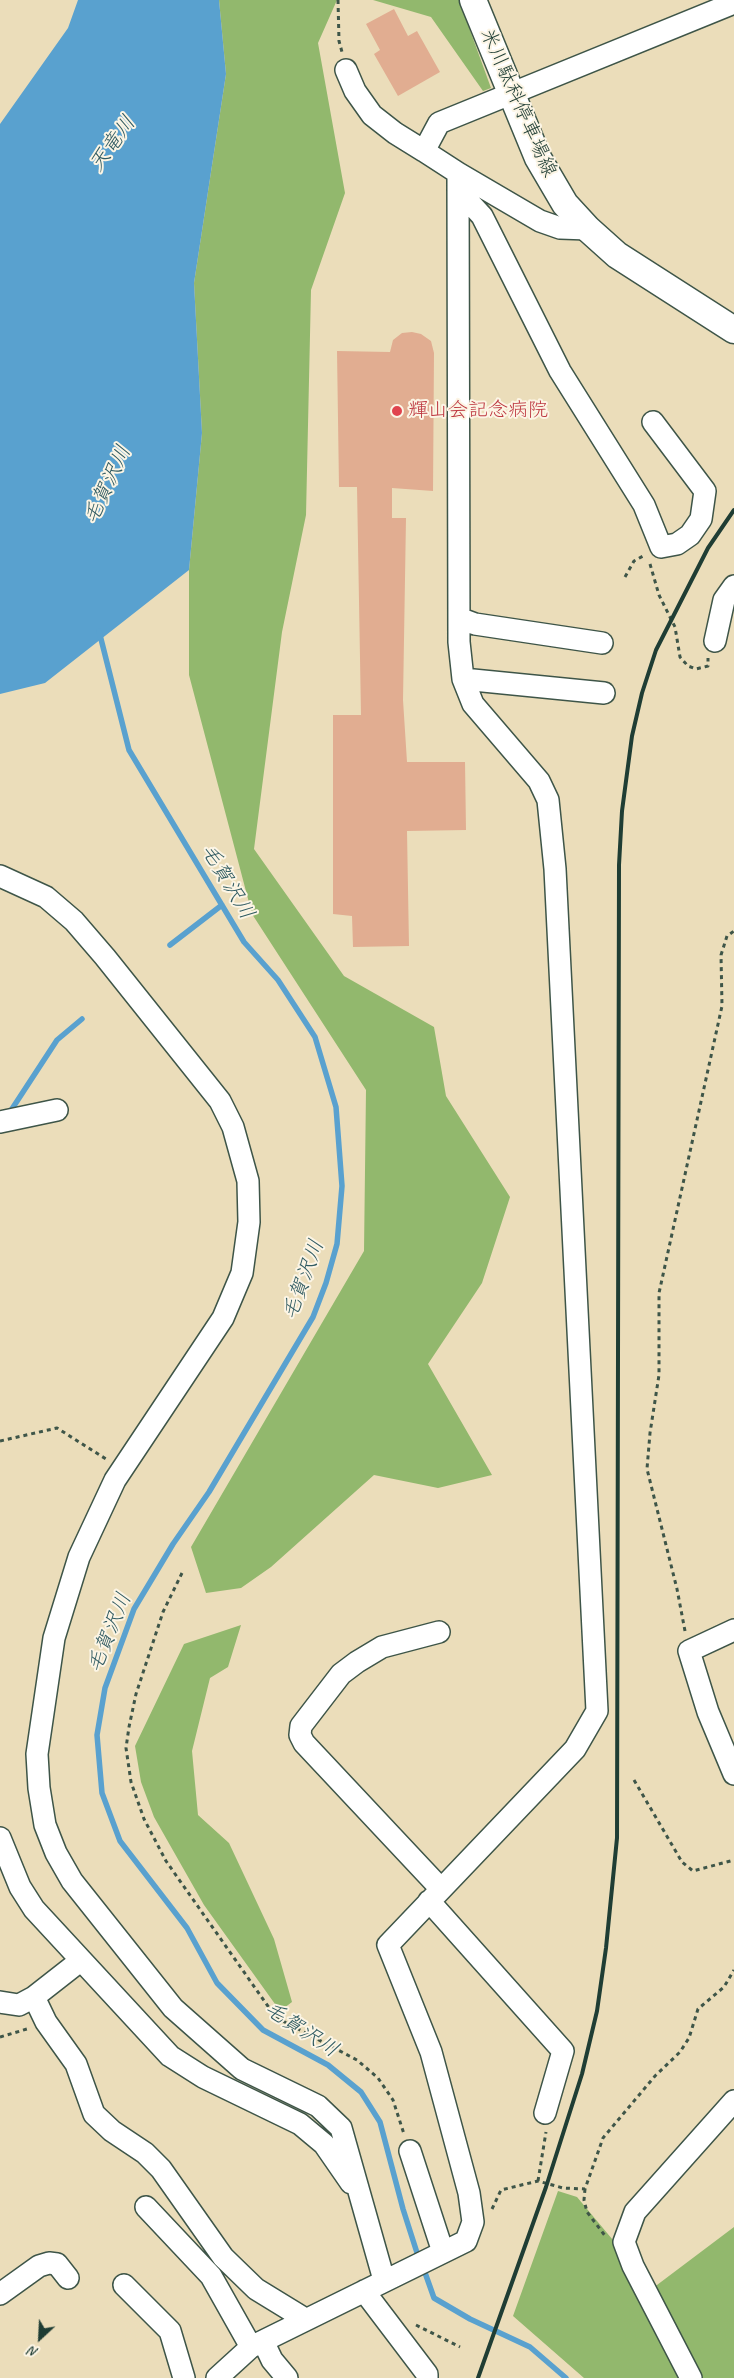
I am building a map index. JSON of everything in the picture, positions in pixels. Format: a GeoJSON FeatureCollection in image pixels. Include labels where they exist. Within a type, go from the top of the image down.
{"type":"FeatureCollection","features":[{"type":"Feature","properties":{"kind":"main road","name":"米川駄科停車場線"},"geometry":{"type":"LineString","coordinates":[[473,0],[538,158],[565,204],[588,229],[617,255],[734,330]]}},
{"type":"Feature","properties":{"kind":"street"},"geometry":{"type":"LineString","coordinates":[[424,151],[439,123],[734,3]]}},
{"type":"Feature","properties":{"kind":"street"},"geometry":{"type":"LineString","coordinates":[[346,70],[355,91],[372,115],[395,133],[424,151],[458,182],[482,216],[560,371],[644,504],[661,547],[677,544],[690,536],[701,519],[705,490],[653,422]]}},
{"type":"Feature","properties":{"kind":"street"},"geometry":{"type":"LineString","coordinates":[[458,182],[540,221],[560,228],[588,229]]}},
{"type":"Feature","properties":{"kind":"street"},"geometry":{"type":"LineString","coordinates":[[217,2378],[257,2344],[466,2241],[473,2222],[469,2193],[431,2052],[388,1945],[575,1749],[597,1711],[554,869],[548,800],[539,781],[473,704],[463,679],[459,618],[458,182]]}},
{"type":"Feature","properties":{"kind":"street"},"geometry":{"type":"LineString","coordinates":[[715,641],[724,600],[734,586]]}},
{"type":"Feature","properties":{"kind":"street"},"geometry":{"type":"LineString","coordinates":[[459,618],[475,624],[602,644]]}},
{"type":"Feature","properties":{"kind":"street"},"geometry":{"type":"LineString","coordinates":[[463,679],[604,693]]}},
{"type":"Feature","properties":{"kind":"street"},"geometry":{"type":"LineString","coordinates":[[0,876],[46,897],[74,921],[105,957],[220,1101],[233,1127],[248,1181],[249,1222],[242,1273],[223,1318],[116,1480],[79,1557],[54,1638],[37,1754],[39,1788],[45,1824],[56,1853],[72,1881],[173,2008],[242,2068],[318,2106],[341,2128],[366,2212],[391,2278]]}},
{"type":"Feature","properties":{"kind":"street"},"geometry":{"type":"LineString","coordinates":[[10,1121],[57,1110]]}},
{"type":"Feature","properties":{"kind":"street"},"geometry":{"type":"LineString","coordinates":[[734,1630],[689,1651],[708,1712],[734,1774]]}},
{"type":"Feature","properties":{"kind":"street"},"geometry":{"type":"LineString","coordinates":[[439,1632],[382,1647],[357,1662],[341,1674],[302,1726],[300,1736],[435,1895],[563,2051],[545,2113]]}},
{"type":"Feature","properties":{"kind":"street"},"geometry":{"type":"LineString","coordinates":[[0,1838],[20,1887],[34,1909],[80,1961],[170,2056],[184,2066],[300,2124],[324,2144],[344,2171],[366,2212]]}},
{"type":"Feature","properties":{"kind":"street"},"geometry":{"type":"LineString","coordinates":[[0,2002],[19,2006],[34,1998],[80,1961]]}},
{"type":"Feature","properties":{"kind":"street"},"geometry":{"type":"LineString","coordinates":[[34,1998],[46,2022],[76,2064],[94,2114],[112,2131],[145,2153],[161,2169],[223,2257],[256,2289],[305,2320]]}},
{"type":"Feature","properties":{"kind":"street"},"geometry":{"type":"LineString","coordinates":[[691,2378],[624,2242],[635,2212],[734,2101]]}},
{"type":"Feature","properties":{"kind":"street"},"geometry":{"type":"LineString","coordinates":[[410,2151],[440,2253]]}},
{"type":"Feature","properties":{"kind":"street"},"geometry":{"type":"LineString","coordinates":[[146,2207],[210,2276],[257,2344],[287,2378]]}},
{"type":"Feature","properties":{"kind":"street"},"geometry":{"type":"LineString","coordinates":[[0,2294],[39,2266],[49,2263],[57,2264],[68,2278]]}},
{"type":"Feature","properties":{"kind":"street"},"geometry":{"type":"LineString","coordinates":[[124,2285],[170,2331],[184,2378]]}},
{"type":"Feature","properties":{"kind":"street"},"geometry":{"type":"LineString","coordinates":[[364,2291],[427,2374],[427,2378]]}},
{"type":"Feature","properties":{"kind":"path"},"geometry":{"type":"LineString","coordinates":[[338,0],[339,41],[346,70]]}},
{"type":"Feature","properties":{"kind":"path"},"geometry":{"type":"LineString","coordinates":[[625,577],[634,561],[647,554],[659,595],[675,627],[680,658],[688,666],[696,669],[708,666]]}},
{"type":"Feature","properties":{"kind":"path"},"geometry":{"type":"LineString","coordinates":[[689,1651],[677,1589],[647,1469],[650,1433],[659,1375],[659,1293],[722,1006],[721,955],[727,936],[734,931]]}},
{"type":"Feature","properties":{"kind":"path"},"geometry":{"type":"LineString","coordinates":[[0,1441],[57,1428],[123,1470]]}},
{"type":"Feature","properties":{"kind":"path"},"geometry":{"type":"LineString","coordinates":[[182,1574],[163,1612],[149,1652],[136,1694],[126,1748],[131,1782],[144,1819],[166,1861],[272,2012],[281,2020],[357,2060],[378,2078],[393,2100],[410,2151]]}},
{"type":"Feature","properties":{"kind":"path"},"geometry":{"type":"LineString","coordinates":[[634,1780],[682,1862],[692,1871],[734,1860]]}},
{"type":"Feature","properties":{"kind":"path"},"geometry":{"type":"LineString","coordinates":[[631,2259],[591,2220],[584,2200],[585,2189],[603,2138],[655,2076],[680,2052],[689,2038],[698,2008],[724,1987],[734,1970]]}},
{"type":"Feature","properties":{"kind":"path"},"geometry":{"type":"LineString","coordinates":[[0,2037],[46,2022]]}},
{"type":"Feature","properties":{"kind":"path"},"geometry":{"type":"LineString","coordinates":[[538,2181],[547,2126],[545,2113]]}},
{"type":"Feature","properties":{"kind":"path"},"geometry":{"type":"LineString","coordinates":[[491,2214],[495,2199],[501,2190],[538,2181],[563,2188],[585,2189]]}},
{"type":"Feature","properties":{"kind":"path"},"geometry":{"type":"LineString","coordinates":[[414,2324],[460,2347]]}},
{"type":"Feature","properties":{"kind":"green space"},"geometry":{"type":"Polygon","coordinates":[[[219,0],[337,0],[318,43],[345,193],[311,290],[306,515],[282,632],[254,849],[344,976],[434,1027],[446,1096],[510,1197],[482,1283],[428,1364],[492,1475],[438,1488],[374,1475],[271,1567],[241,1588],[206,1593],[191,1547],[364,1251],[366,1090],[252,914],[189,675],[189,570],[202,433],[194,283],[226,74],[219,0]]]}},
{"type":"Feature","properties":{"kind":"green space"},"geometry":{"type":"Polygon","coordinates":[[[373,0],[459,0],[491,88],[483,91],[431,17],[373,0]]]}},
{"type":"Feature","properties":{"kind":"green space"},"geometry":{"type":"Polygon","coordinates":[[[241,1625],[228,1667],[210,1678],[192,1751],[198,1815],[229,1843],[274,1939],[292,2002],[280,2011],[204,1905],[154,1817],[141,1782],[135,1746],[184,1644],[241,1625]]]}},
{"type":"Feature","properties":{"kind":"green space"},"geometry":{"type":"Polygon","coordinates":[[[558,2191],[577,2197],[653,2288],[734,2227],[734,2378],[584,2378],[513,2316],[558,2191]]]}},
{"type":"Feature","properties":{"kind":"water","name":"天竜川"},"geometry":{"type":"Polygon","coordinates":[[[78,0],[219,0],[226,74],[194,283],[202,433],[189,570],[45,683],[0,694],[0,124],[68,28],[78,0]]]}},
{"type":"Feature","properties":{"kind":"building"},"geometry":{"type":"Polygon","coordinates":[[[394,9],[408,36],[417,31],[440,72],[398,96],[374,54],[380,50],[366,24],[394,9]]]}},
{"type":"Feature","properties":{"kind":"building"},"geometry":{"type":"Polygon","coordinates":[[[412,332],[421,334],[431,341],[434,353],[433,491],[392,488],[392,518],[406,518],[403,700],[407,762],[465,762],[466,830],[407,831],[409,946],[353,947],[352,916],[333,914],[333,715],[361,715],[357,487],[339,487],[337,351],[390,352],[393,340],[402,333],[412,332]]]}},
{"type":"Feature","properties":{"kind":"waterway","name":"毛賀沢川"},"geometry":{"type":"LineString","coordinates":[[99,631],[129,750],[244,942],[278,980],[315,1037],[336,1107],[342,1186],[337,1244],[326,1283],[313,1317],[209,1492],[173,1544],[134,1609],[105,1688],[97,1735],[102,1793],[120,1841],[187,1928],[217,1983],[263,2030],[328,2065],[361,2092],[380,2122],[403,2209],[419,2259]]}},
{"type":"Feature","properties":{"kind":"waterway"},"geometry":{"type":"LineString","coordinates":[[170,945],[222,905]]}},
{"type":"Feature","properties":{"kind":"waterway"},"geometry":{"type":"LineString","coordinates":[[8,1115],[57,1040],[82,1019]]}},
{"type":"Feature","properties":{"kind":"waterway","name":"毛賀沢川"},"geometry":{"type":"LineString","coordinates":[[423,2267],[434,2298],[470,2319],[530,2347],[566,2378]]}},
{"type":"Feature","properties":{"kind":"railway"},"geometry":{"type":"LineString","coordinates":[[478,2378],[546,2187],[582,2074],[597,2011],[606,1948],[617,1838],[619,865],[622,811],[632,736],[642,693],[656,650],[708,548],[734,510]]}},
{"type":"Feature","properties":{"kind":"place","name":"輝山会記念病院"},"geometry":{"type":"Point","coordinates":[397,411]}}]}
